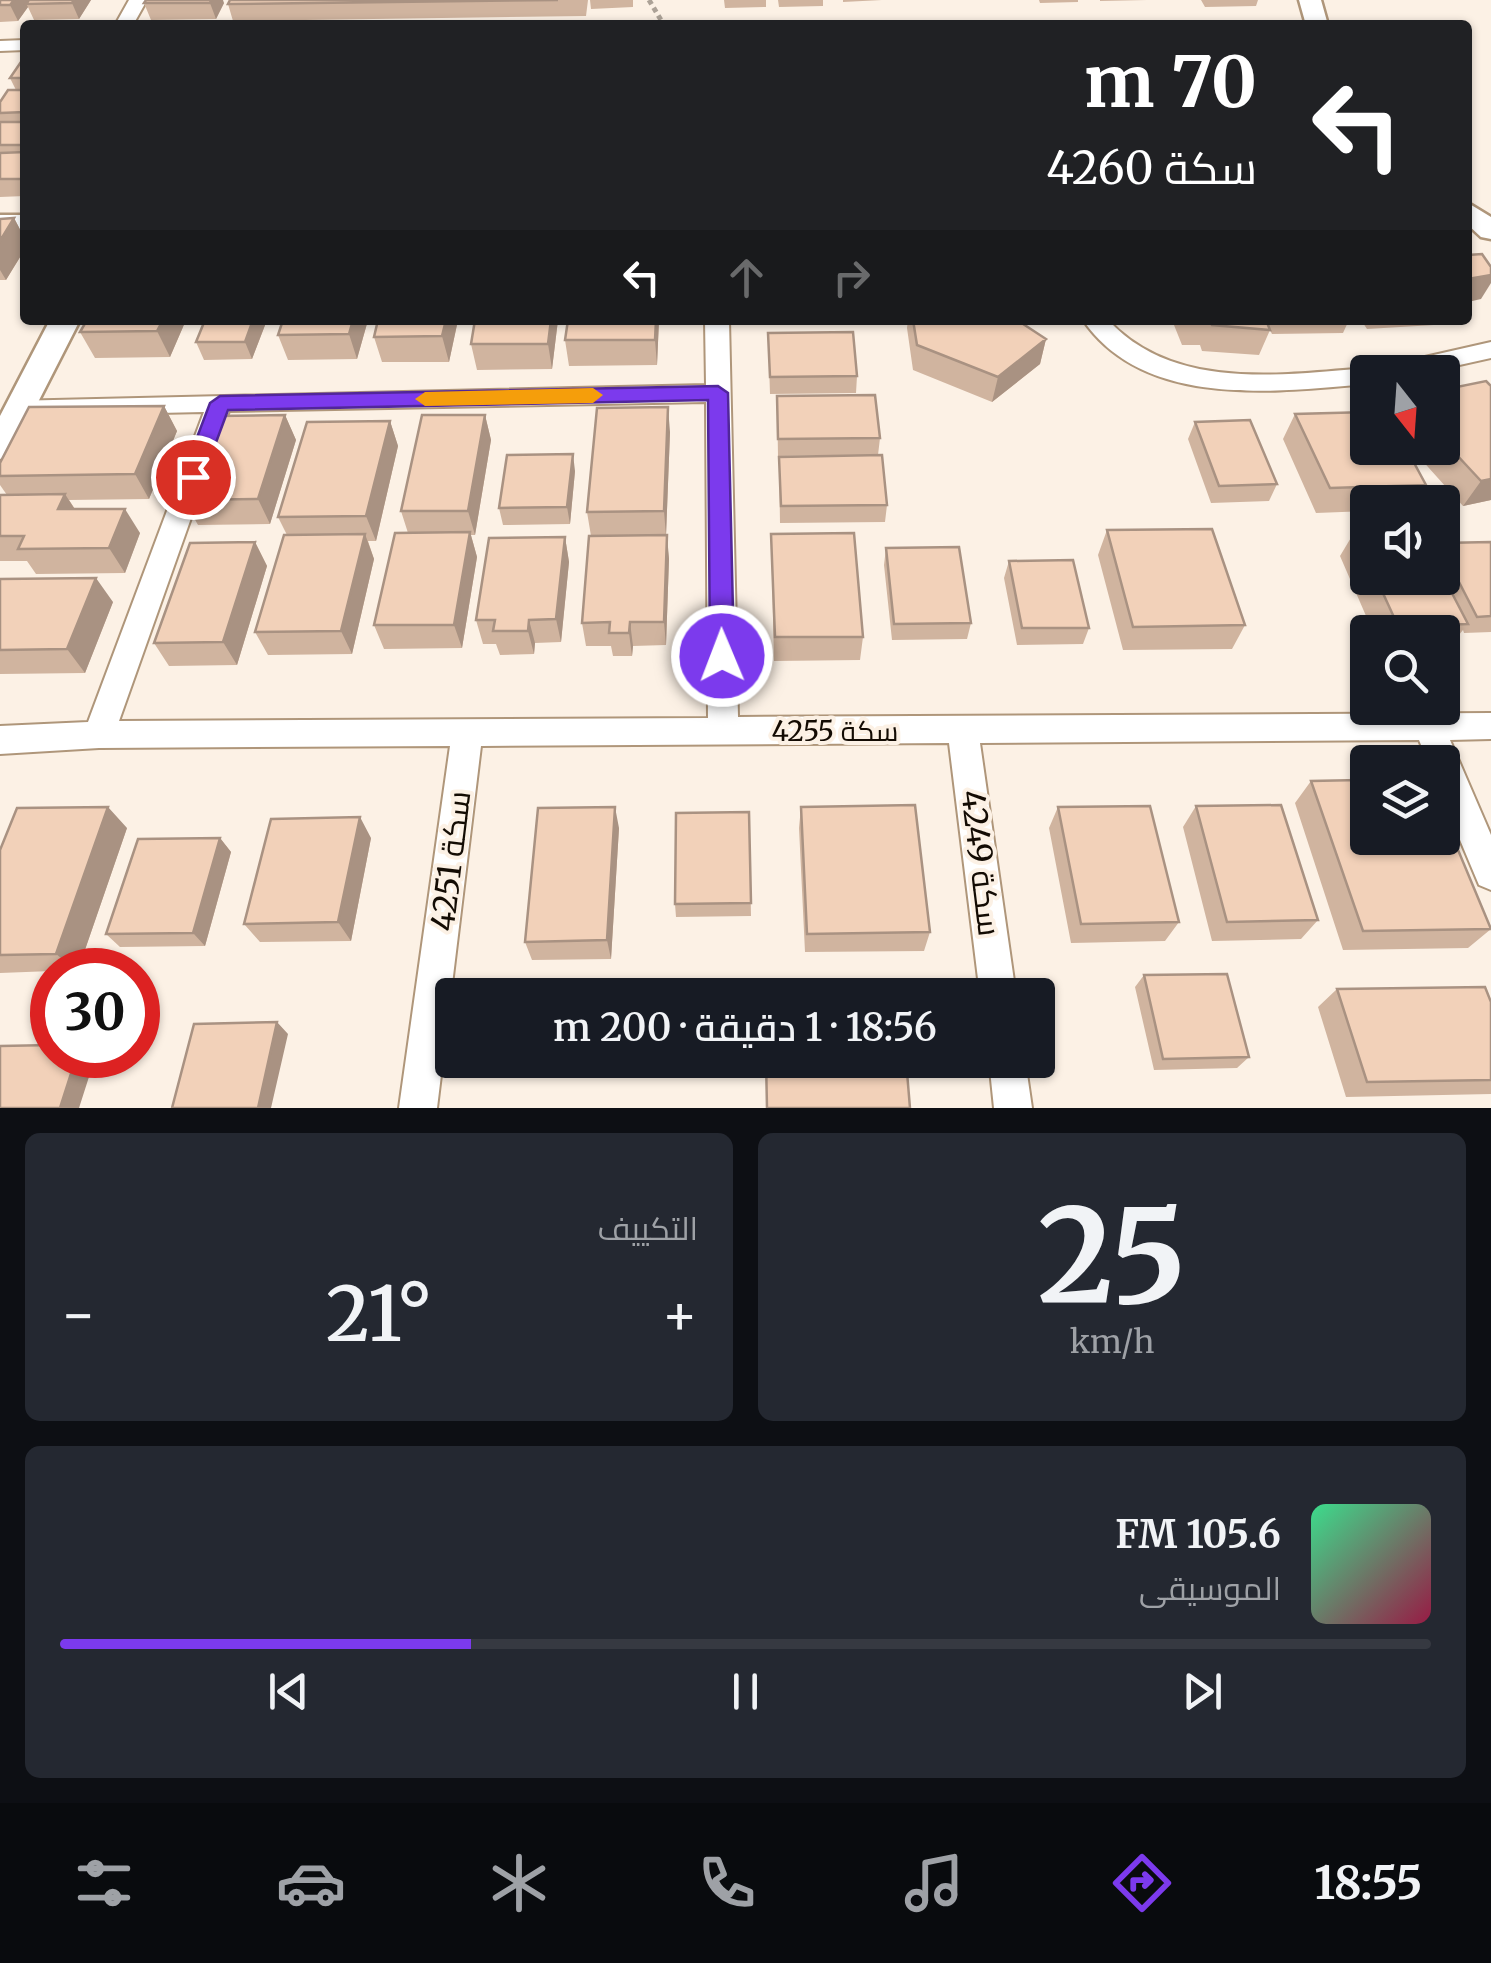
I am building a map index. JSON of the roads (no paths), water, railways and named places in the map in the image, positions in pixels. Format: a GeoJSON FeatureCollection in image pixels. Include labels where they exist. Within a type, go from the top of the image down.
{"type":"FeatureCollection","features":[{"type":"Feature","properties":{"kind":"street"},"geometry":{"type":"LineString","coordinates":[[1472,214],[1491,231]]}},
{"type":"Feature","properties":{"kind":"street"},"geometry":{"type":"LineString","coordinates":[[0,446],[62,325]]}},
{"type":"Feature","properties":{"kind":"street"},"geometry":{"type":"LineString","coordinates":[[717,325],[723,730]]}},
{"type":"Feature","properties":{"kind":"street"},"geometry":{"type":"LineString","coordinates":[[1098,325],[1136,357],[1192,377],[1265,383],[1350,377]]}},
{"type":"Feature","properties":{"kind":"street"},"geometry":{"type":"LineString","coordinates":[[1460,357],[1491,350]]}},
{"type":"Feature","properties":{"kind":"street"},"geometry":{"type":"LineString","coordinates":[[20,407],[718,393]]}},
{"type":"Feature","properties":{"kind":"street"},"geometry":{"type":"LineString","coordinates":[[99,735],[220,403]]}},
{"type":"Feature","properties":{"kind":"street","name":"سكة 4255"},"geometry":{"type":"LineString","coordinates":[[0,740],[99,735],[1491,726]]}},
{"type":"Feature","properties":{"kind":"street"},"geometry":{"type":"LineString","coordinates":[[1429,727],[1491,874]]}},
{"type":"Feature","properties":{"kind":"street","name":"سكة 4249"},"geometry":{"type":"LineString","coordinates":[[964,731],[996,978]]}},
{"type":"Feature","properties":{"kind":"street","name":"سكة 4251"},"geometry":{"type":"LineString","coordinates":[[418,1108],[467,734]]}},
{"type":"Feature","properties":{"kind":"street"},"geometry":{"type":"LineString","coordinates":[[1009,1078],[1013,1108]]}}]}
